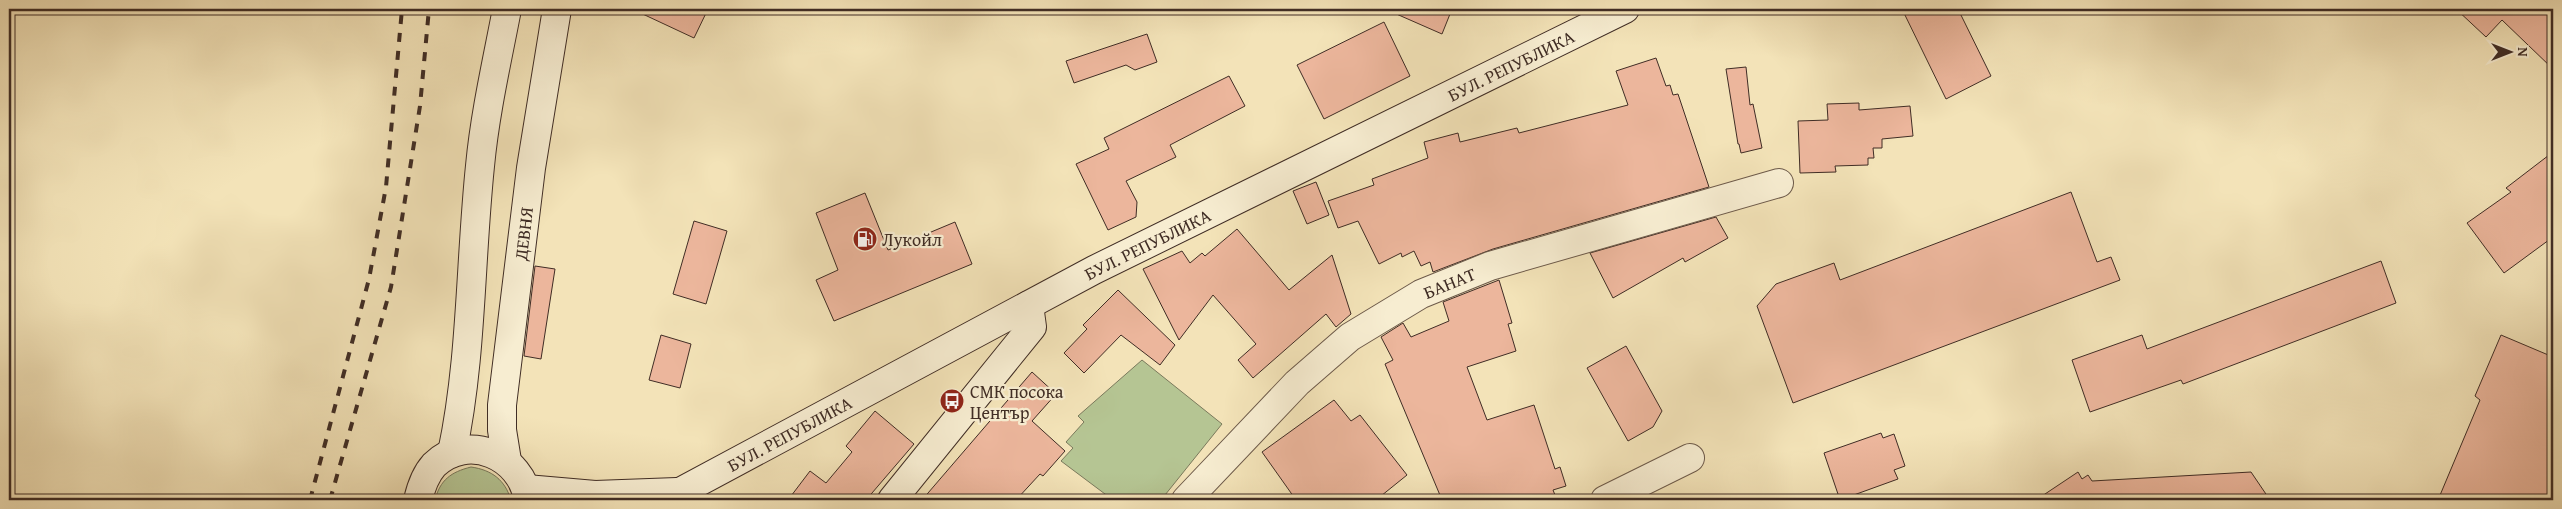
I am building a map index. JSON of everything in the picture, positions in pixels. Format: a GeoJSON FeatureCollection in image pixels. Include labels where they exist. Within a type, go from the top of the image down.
{"type":"FeatureCollection","features":[{"type":"Feature","properties":{"kind":"street"},"geometry":{"type":"LineString","coordinates":[[452,454],[463,396],[478,179],[485,126],[507,9]]}},
{"type":"Feature","properties":{"kind":"street","name":"ДЕВНЯ"},"geometry":{"type":"LineString","coordinates":[[507,461],[502,430],[502,406],[531,168],[557,9]]}},
{"type":"Feature","properties":{"kind":"street","name":"БУЛ. РЕПУБЛИКА"},"geometry":{"type":"LineString","coordinates":[[527,494],[671,496],[1111,262],[1625,9]]}},
{"type":"Feature","properties":{"kind":"street","name":"БАНАТ"},"geometry":{"type":"LineString","coordinates":[[1186,500],[1297,382],[1350,337],[1421,294],[1490,266],[1779,183]]}},
{"type":"Feature","properties":{"kind":"street"},"geometry":{"type":"LineString","coordinates":[[892,500],[1032,327],[1029,305]]}},
{"type":"Feature","properties":{"kind":"street"},"geometry":{"type":"LineString","coordinates":[[418,500],[422,482],[434,465],[452,454],[471,449],[490,452],[507,461],[519,473],[527,494]]}},
{"type":"Feature","properties":{"kind":"street"},"geometry":{"type":"LineString","coordinates":[[1605,500],[1690,458]]}},
{"type":"Feature","properties":{"kind":"green space"},"geometry":{"type":"Polygon","coordinates":[[[1142,360],[1222,424],[1161,500],[1113,500],[1061,461],[1073,448],[1066,442],[1084,422],[1078,416],[1142,360]]]}},
{"type":"Feature","properties":{"kind":"green space"},"geometry":{"type":"Polygon","coordinates":[[[471,467],[479,468],[497,477],[505,487],[511,500],[435,500],[440,487],[447,478],[458,471],[471,467]]]}},
{"type":"Feature","properties":{"kind":"building"},"geometry":{"type":"Polygon","coordinates":[[[632,9],[708,9],[694,38],[632,9]]]}},
{"type":"Feature","properties":{"kind":"building"},"geometry":{"type":"Polygon","coordinates":[[[1385,9],[1452,9],[1442,34],[1385,9]]]}},
{"type":"Feature","properties":{"kind":"building"},"geometry":{"type":"Polygon","coordinates":[[[1902,9],[1958,9],[1991,76],[1946,99],[1902,9]]]}},
{"type":"Feature","properties":{"kind":"building"},"geometry":{"type":"Polygon","coordinates":[[[2456,9],[2553,9],[2553,69],[2502,20],[2486,37],[2456,9]]]}},
{"type":"Feature","properties":{"kind":"building"},"geometry":{"type":"Polygon","coordinates":[[[1384,22],[1410,76],[1324,119],[1297,65],[1384,22]]]}},
{"type":"Feature","properties":{"kind":"building"},"geometry":{"type":"Polygon","coordinates":[[[1147,34],[1157,62],[1135,70],[1126,65],[1074,83],[1066,61],[1147,34]]]}},
{"type":"Feature","properties":{"kind":"building"},"geometry":{"type":"Polygon","coordinates":[[[1656,58],[1666,86],[1670,85],[1673,95],[1678,94],[1709,187],[1493,249],[1433,272],[1430,262],[1421,266],[1414,251],[1402,257],[1401,253],[1379,264],[1358,221],[1338,228],[1328,201],[1374,185],[1372,179],[1428,158],[1424,142],[1458,133],[1460,142],[1517,128],[1519,133],[1628,105],[1616,71],[1656,58]]]}},
{"type":"Feature","properties":{"kind":"building"},"geometry":{"type":"Polygon","coordinates":[[[1746,67],[1750,105],[1753,104],[1762,148],[1741,153],[1726,69],[1746,67]]]}},
{"type":"Feature","properties":{"kind":"building"},"geometry":{"type":"Polygon","coordinates":[[[1229,76],[1245,106],[1170,145],[1176,157],[1126,181],[1137,202],[1136,217],[1108,230],[1076,164],[1109,149],[1104,138],[1229,76]]]}},
{"type":"Feature","properties":{"kind":"building"},"geometry":{"type":"Polygon","coordinates":[[[1859,103],[1859,110],[1910,106],[1913,136],[1882,139],[1882,148],[1873,148],[1874,158],[1868,158],[1868,165],[1835,166],[1836,172],[1800,173],[1798,121],[1828,120],[1827,104],[1859,103]]]}},
{"type":"Feature","properties":{"kind":"building"},"geometry":{"type":"Polygon","coordinates":[[[2553,152],[2553,237],[2504,273],[2467,223],[2511,192],[2506,188],[2553,152]]]}},
{"type":"Feature","properties":{"kind":"building"},"geometry":{"type":"Polygon","coordinates":[[[1316,182],[1329,215],[1307,224],[1293,191],[1316,182]]]}},
{"type":"Feature","properties":{"kind":"building"},"geometry":{"type":"Polygon","coordinates":[[[2071,192],[2097,262],[2111,257],[2120,280],[1793,403],[1757,306],[1776,284],[1834,263],[1840,280],[2071,192]]]}},
{"type":"Feature","properties":{"kind":"building"},"geometry":{"type":"Polygon","coordinates":[[[865,193],[888,250],[955,222],[972,264],[834,321],[816,280],[838,270],[816,213],[865,193]]]}},
{"type":"Feature","properties":{"kind":"building"},"geometry":{"type":"Polygon","coordinates":[[[1716,217],[1728,238],[1685,262],[1683,258],[1613,298],[1590,253],[1716,217]]]}},
{"type":"Feature","properties":{"kind":"building"},"geometry":{"type":"Polygon","coordinates":[[[694,221],[727,231],[706,304],[673,294],[694,221]]]}},
{"type":"Feature","properties":{"kind":"building"},"geometry":{"type":"Polygon","coordinates":[[[1237,229],[1289,290],[1332,255],[1351,314],[1336,327],[1326,314],[1253,378],[1238,360],[1256,344],[1213,295],[1179,340],[1143,269],[1182,251],[1190,263],[1202,253],[1205,256],[1237,229]]]}},
{"type":"Feature","properties":{"kind":"building"},"geometry":{"type":"Polygon","coordinates":[[[2381,261],[2396,303],[2183,384],[2181,380],[2090,412],[2072,360],[2142,335],[2147,349],[2381,261]]]}},
{"type":"Feature","properties":{"kind":"building"},"geometry":{"type":"Polygon","coordinates":[[[535,266],[555,269],[541,359],[524,356],[535,266]]]}},
{"type":"Feature","properties":{"kind":"building"},"geometry":{"type":"Polygon","coordinates":[[[1499,280],[1512,323],[1508,324],[1516,351],[1467,367],[1487,420],[1534,405],[1555,469],[1560,467],[1566,486],[1553,490],[1557,500],[1442,500],[1385,364],[1393,360],[1381,337],[1403,323],[1411,337],[1449,321],[1443,302],[1499,280]]]}},
{"type":"Feature","properties":{"kind":"building"},"geometry":{"type":"Polygon","coordinates":[[[1118,290],[1175,345],[1160,365],[1121,335],[1084,373],[1064,353],[1087,329],[1083,325],[1118,290]]]}},
{"type":"Feature","properties":{"kind":"building"},"geometry":{"type":"Polygon","coordinates":[[[661,335],[691,344],[680,388],[649,380],[661,335]]]}},
{"type":"Feature","properties":{"kind":"building"},"geometry":{"type":"Polygon","coordinates":[[[2501,335],[2553,357],[2553,500],[2438,500],[2480,400],[2475,396],[2501,335]]]}},
{"type":"Feature","properties":{"kind":"building"},"geometry":{"type":"Polygon","coordinates":[[[1626,346],[1662,411],[1653,427],[1628,441],[1587,368],[1626,346]]]}},
{"type":"Feature","properties":{"kind":"building"},"geometry":{"type":"Polygon","coordinates":[[[1032,372],[1056,394],[1032,421],[1065,451],[1043,476],[1040,474],[1016,500],[922,500],[1032,372]]]}},
{"type":"Feature","properties":{"kind":"building"},"geometry":{"type":"Polygon","coordinates":[[[1334,400],[1351,421],[1360,415],[1407,475],[1376,500],[1296,500],[1262,452],[1334,400]]]}},
{"type":"Feature","properties":{"kind":"building"},"geometry":{"type":"Polygon","coordinates":[[[875,411],[914,444],[866,500],[788,500],[810,471],[826,483],[852,452],[846,446],[875,411]]]}},
{"type":"Feature","properties":{"kind":"building"},"geometry":{"type":"Polygon","coordinates":[[[1881,433],[1883,438],[1894,434],[1905,466],[1894,470],[1898,479],[1840,500],[1824,453],[1881,433]]]}},
{"type":"Feature","properties":{"kind":"building"},"geometry":{"type":"Polygon","coordinates":[[[2078,472],[2082,479],[2088,475],[2092,481],[2251,472],[2270,500],[2036,500],[2078,472]]]}},
{"type":"Feature","properties":{"kind":"railway"},"geometry":{"type":"LineString","coordinates":[[310,500],[369,279],[386,187],[402,9]]}},
{"type":"Feature","properties":{"kind":"railway"},"geometry":{"type":"LineString","coordinates":[[330,500],[391,287],[420,106],[429,9]]}},
{"type":"Feature","properties":{"kind":"place","name":"Лукойл"},"geometry":{"type":"Point","coordinates":[865,239]}},
{"type":"Feature","properties":{"kind":"place","name":"СМК посока Център"},"geometry":{"type":"Point","coordinates":[952,401]}}]}
